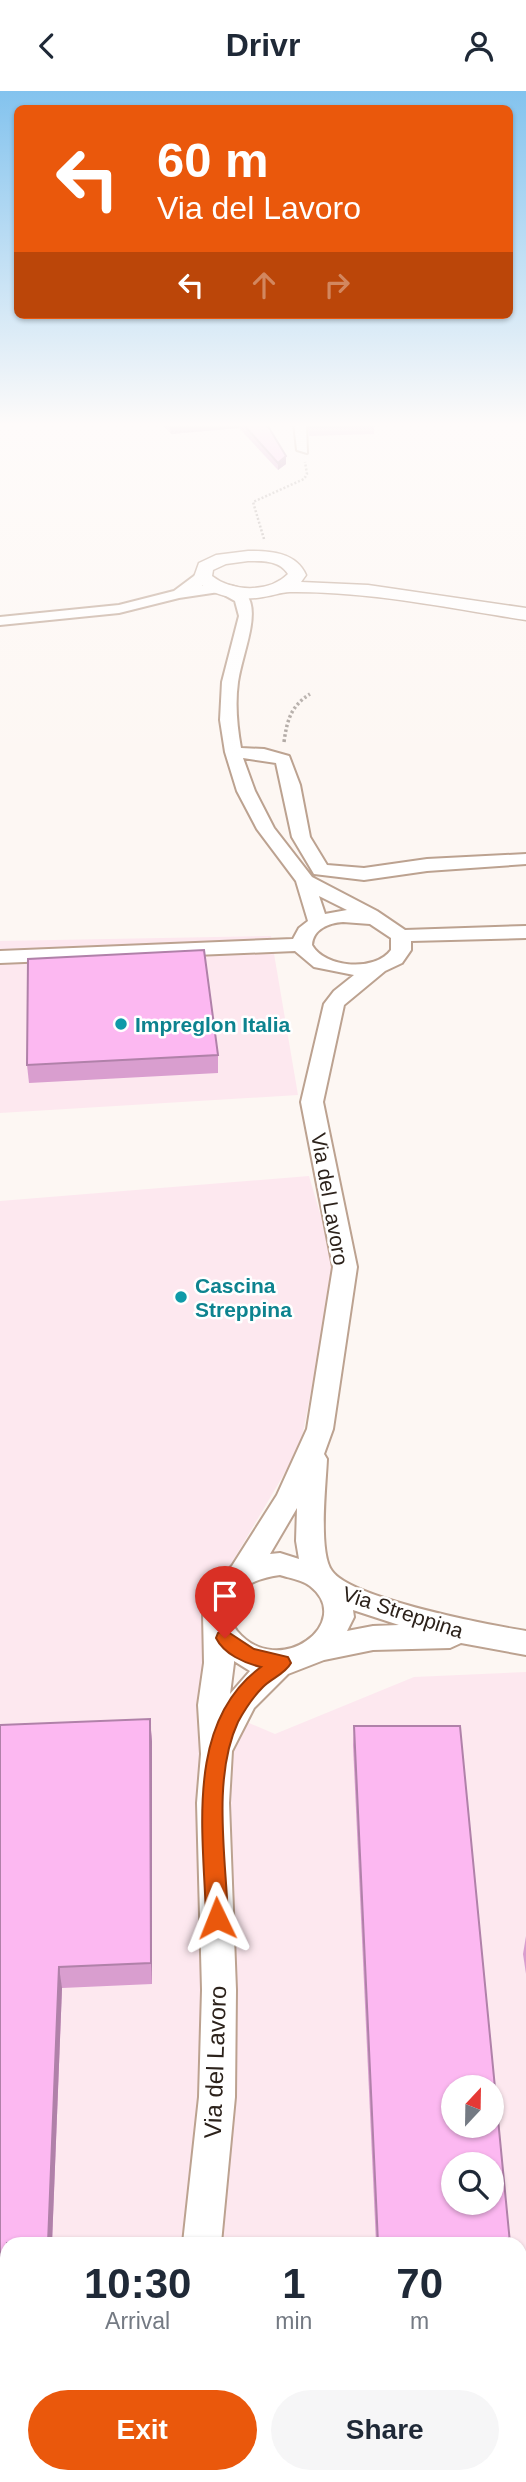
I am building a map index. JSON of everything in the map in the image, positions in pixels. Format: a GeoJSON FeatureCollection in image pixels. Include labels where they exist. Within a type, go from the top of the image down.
{"type":"FeatureCollection","features":[{"type":"Feature","properties":{"kind":"main road"},"geometry":{"type":"LineString","coordinates":[[368,591],[297,572],[287,562],[257,556],[239,556],[215,561],[205,567],[202,574],[208,583],[243,592],[279,588],[368,591],[526,614]]}},
{"type":"Feature","properties":{"kind":"main road"},"geometry":{"type":"LineString","coordinates":[[279,588],[295,578],[297,572]]}},
{"type":"Feature","properties":{"kind":"street"},"geometry":{"type":"LineString","coordinates":[[179,594],[197,583],[202,574]]}},
{"type":"Feature","properties":{"kind":"street"},"geometry":{"type":"LineString","coordinates":[[0,621],[119,609],[179,594],[221,588],[243,601],[246,616]]}},
{"type":"Feature","properties":{"kind":"street"},"geometry":{"type":"LineString","coordinates":[[279,588],[260,597],[246,616],[230,682],[228,720],[233,752],[246,791],[266,829],[309,876],[372,918],[388,925],[400,936],[402,946],[398,955],[341,995],[331,967]]}},
{"type":"Feature","properties":{"kind":"street"},"geometry":{"type":"LineString","coordinates":[[233,752],[264,754],[283,760],[286,765],[318,922]]}},
{"type":"Feature","properties":{"kind":"street"},"geometry":{"type":"LineString","coordinates":[[309,876],[364,874],[427,865],[526,859]]}},
{"type":"Feature","properties":{"kind":"street"},"geometry":{"type":"LineString","coordinates":[[372,918],[353,916],[318,922],[303,935],[301,945],[306,954],[331,967],[348,970],[379,966]]}},
{"type":"Feature","properties":{"kind":"street"},"geometry":{"type":"LineString","coordinates":[[400,936],[526,932]]}},
{"type":"Feature","properties":{"kind":"street"},"geometry":{"type":"LineString","coordinates":[[0,957],[301,945]]}},
{"type":"Feature","properties":{"kind":"street","name":"Via del Lavoro"},"geometry":{"type":"LineString","coordinates":[[203,2237],[217,2097],[219,1990],[213,1705],[219,1663],[217,1611],[220,1596],[229,1583],[243,1573],[285,1504],[314,1448],[320,1429],[345,1267],[312,1102],[334,1004],[341,995]]}},
{"type":"Feature","properties":{"kind":"street","name":"Via del Lavoro"},"geometry":{"type":"LineString","coordinates":[[216,1754],[237,1708],[255,1682],[281,1663],[303,1658],[323,1648],[334,1635],[340,1619],[339,1603],[324,1582],[310,1529],[314,1448]]}},
{"type":"Feature","properties":{"kind":"street"},"geometry":{"type":"LineString","coordinates":[[243,1573],[261,1566],[280,1564],[299,1567],[324,1582]]}},
{"type":"Feature","properties":{"kind":"street","name":"Via Streppina"},"geometry":{"type":"LineString","coordinates":[[324,1582],[383,1609],[475,1636],[526,1643]]}},
{"type":"Feature","properties":{"kind":"street"},"geometry":{"type":"LineString","coordinates":[[219,1626],[225,1638],[249,1656],[281,1663]]}},
{"type":"Feature","properties":{"kind":"street","name":"Via Streppina"},"geometry":{"type":"LineString","coordinates":[[323,1648],[373,1638],[475,1636]]}},
{"type":"Feature","properties":{"kind":"path"},"geometry":{"type":"LineString","coordinates":[[257,556],[267,547],[263,535]]}},
{"type":"Feature","properties":{"kind":"path"},"geometry":{"type":"LineString","coordinates":[[264,754],[283,745],[288,716],[300,700],[310,694]]}},
{"type":"Feature","properties":{"kind":"shaded area"},"geometry":{"type":"Polygon","coordinates":[[[271,936],[298,1095],[0,1113],[0,941],[271,936]]]}},
{"type":"Feature","properties":{"kind":"shaded area"},"geometry":{"type":"Polygon","coordinates":[[[309,1176],[336,1267],[300,1447],[214,1593],[202,1703],[275,1734],[414,1677],[526,1672],[526,2237],[0,2237],[0,1201],[309,1176]]]}},
{"type":"Feature","properties":{"kind":"building","name":"Impreglon Italia"},"geometry":{"type":"Polygon","coordinates":[[[204,950],[218,1055],[27,1065],[28,959],[204,950]]]}},
{"type":"Feature","properties":{"kind":"building"},"geometry":{"type":"Polygon","coordinates":[[[150,1719],[151,1963],[59,1967],[48,2237],[0,2237],[0,1725],[150,1719]]]}},
{"type":"Feature","properties":{"kind":"building"},"geometry":{"type":"Polygon","coordinates":[[[354,1726],[460,1726],[494,2075],[441,2075],[441,2139],[500,2139],[501,2152],[441,2152],[441,2215],[504,2215],[504,2181],[509,2237],[378,2237],[354,1726]]]}},
{"type":"Feature","properties":{"kind":"place","name":"Impreglon Italia"},"geometry":{"type":"Point","coordinates":[121,1024]}},
{"type":"Feature","properties":{"kind":"place","name":"Cascina Streppina"},"geometry":{"type":"Point","coordinates":[181,1297]}},
{"type":"Feature","properties":{"kind":"route"},"geometry":{"type":"LineString","coordinates":[[217,1918],[213,1803],[216,1754],[230,1717],[255,1682],[281,1663],[249,1656],[225,1638]]}}]}
